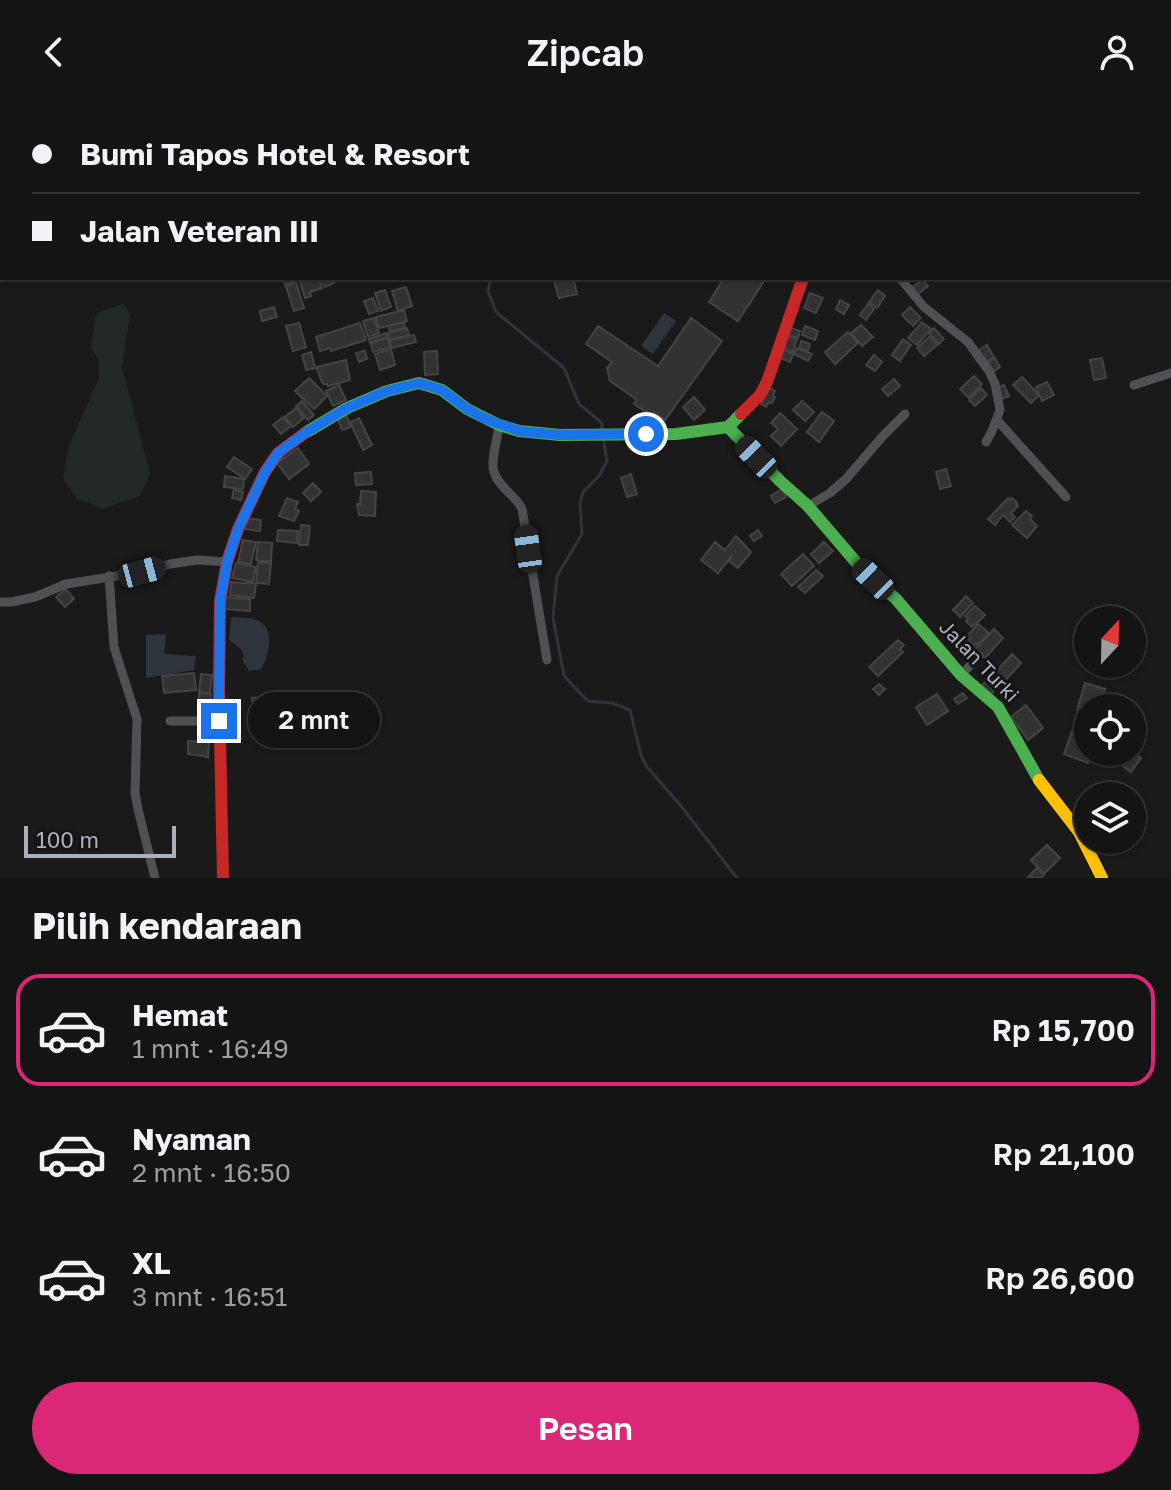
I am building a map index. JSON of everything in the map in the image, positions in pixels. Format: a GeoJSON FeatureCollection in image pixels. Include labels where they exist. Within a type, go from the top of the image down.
{"type":"FeatureCollection","features":[{"type":"Feature","properties":{"kind":"street"},"geometry":{"type":"LineString","coordinates":[[223,878],[220,601],[227,562],[238,529],[278,453],[347,408],[387,391],[419,383],[442,390],[467,409],[519,431],[548,435],[676,434],[728,427],[760,395],[767,382],[802,280]]}},
{"type":"Feature","properties":{"kind":"street"},"geometry":{"type":"LineString","coordinates":[[902,280],[924,307],[968,342],[995,384],[1000,410],[986,442]]}},
{"type":"Feature","properties":{"kind":"street"},"geometry":{"type":"LineString","coordinates":[[1134,385],[1171,373]]}},
{"type":"Feature","properties":{"kind":"street"},"geometry":{"type":"LineString","coordinates":[[808,506],[846,479],[905,414]]}},
{"type":"Feature","properties":{"kind":"street"},"geometry":{"type":"LineString","coordinates":[[997,420],[1066,497]]}},
{"type":"Feature","properties":{"kind":"street"},"geometry":{"type":"LineString","coordinates":[[499,425],[494,472],[522,509],[547,660]]}},
{"type":"Feature","properties":{"kind":"street","name":"Jalan Turki"},"geometry":{"type":"LineString","coordinates":[[728,427],[808,506],[861,568],[896,599],[961,675],[998,707],[1040,782],[1079,832],[1102,878]]}},
{"type":"Feature","properties":{"kind":"street"},"geometry":{"type":"LineString","coordinates":[[0,602],[35,597],[66,584],[142,572],[170,564],[197,560],[227,562]]}},
{"type":"Feature","properties":{"kind":"street"},"geometry":{"type":"LineString","coordinates":[[109,576],[114,647],[137,719],[135,793],[155,878]]}},
{"type":"Feature","properties":{"kind":"street"},"geometry":{"type":"LineString","coordinates":[[961,675],[979,656]]}},
{"type":"Feature","properties":{"kind":"street"},"geometry":{"type":"LineString","coordinates":[[170,721],[219,721]]}},
{"type":"Feature","properties":{"kind":"shaded area"},"geometry":{"type":"Polygon","coordinates":[[[124,304],[130,315],[122,367],[150,473],[140,496],[103,509],[76,498],[63,478],[69,445],[99,378],[99,360],[91,348],[96,313],[124,304]]]}},
{"type":"Feature","properties":{"kind":"shaded area"},"geometry":{"type":"Polygon","coordinates":[[[664,313],[676,321],[653,354],[641,346],[664,313]]]}},
{"type":"Feature","properties":{"kind":"shaded area"},"geometry":{"type":"Polygon","coordinates":[[[231,617],[258,621],[267,629],[269,647],[260,670],[249,671],[242,659],[241,649],[229,640],[231,617]]]}},
{"type":"Feature","properties":{"kind":"shaded area"},"geometry":{"type":"Polygon","coordinates":[[[166,634],[164,654],[196,656],[194,670],[146,678],[146,635],[166,634]]]}},
{"type":"Feature","properties":{"kind":"building"},"geometry":{"type":"Polygon","coordinates":[[[299,280],[320,280],[322,288],[310,292],[311,296],[305,298],[299,280]]]}},
{"type":"Feature","properties":{"kind":"building"},"geometry":{"type":"Polygon","coordinates":[[[322,280],[333,280],[334,283],[325,287],[322,280]]]}},
{"type":"Feature","properties":{"kind":"building"},"geometry":{"type":"Polygon","coordinates":[[[554,280],[574,280],[577,294],[559,298],[554,280]]]}},
{"type":"Feature","properties":{"kind":"building"},"geometry":{"type":"Polygon","coordinates":[[[723,280],[765,280],[738,321],[709,302],[723,280]]]}},
{"type":"Feature","properties":{"kind":"building"},"geometry":{"type":"Polygon","coordinates":[[[922,280],[928,286],[917,295],[911,288],[922,280]]]}},
{"type":"Feature","properties":{"kind":"building"},"geometry":{"type":"Polygon","coordinates":[[[296,282],[304,308],[294,311],[286,286],[296,282]]]}},
{"type":"Feature","properties":{"kind":"building"},"geometry":{"type":"Polygon","coordinates":[[[406,287],[412,306],[398,311],[392,291],[406,287]]]}},
{"type":"Feature","properties":{"kind":"building"},"geometry":{"type":"Polygon","coordinates":[[[385,290],[391,307],[381,311],[375,293],[385,290]]]}},
{"type":"Feature","properties":{"kind":"building"},"geometry":{"type":"Polygon","coordinates":[[[878,290],[885,296],[877,308],[869,302],[878,290]]]}},
{"type":"Feature","properties":{"kind":"building"},"geometry":{"type":"Polygon","coordinates":[[[810,293],[823,298],[816,313],[804,308],[810,293]]]}},
{"type":"Feature","properties":{"kind":"building"},"geometry":{"type":"Polygon","coordinates":[[[373,298],[378,311],[369,314],[364,301],[373,298]]]}},
{"type":"Feature","properties":{"kind":"building"},"geometry":{"type":"Polygon","coordinates":[[[840,300],[849,305],[844,314],[836,309],[840,300]]]}},
{"type":"Feature","properties":{"kind":"building"},"geometry":{"type":"Polygon","coordinates":[[[868,304],[874,309],[866,320],[860,315],[868,304]]]}},
{"type":"Feature","properties":{"kind":"building"},"geometry":{"type":"Polygon","coordinates":[[[274,307],[277,317],[262,321],[260,311],[274,307]]]}},
{"type":"Feature","properties":{"kind":"building"},"geometry":{"type":"Polygon","coordinates":[[[910,307],[921,318],[913,326],[902,315],[910,307]]]}},
{"type":"Feature","properties":{"kind":"building"},"geometry":{"type":"Polygon","coordinates":[[[404,310],[407,321],[379,328],[376,317],[404,310]]]}},
{"type":"Feature","properties":{"kind":"building"},"geometry":{"type":"Polygon","coordinates":[[[374,318],[379,333],[368,337],[363,321],[374,318]]]}},
{"type":"Feature","properties":{"kind":"building"},"geometry":{"type":"Polygon","coordinates":[[[691,318],[722,341],[665,420],[634,404],[637,400],[610,381],[607,368],[612,362],[586,344],[598,326],[658,366],[691,318]]]}},
{"type":"Feature","properties":{"kind":"building"},"geometry":{"type":"Polygon","coordinates":[[[404,322],[405,328],[390,332],[389,326],[404,322]]]}},
{"type":"Feature","properties":{"kind":"building"},"geometry":{"type":"Polygon","coordinates":[[[922,322],[931,329],[917,345],[908,338],[922,322]]]}},
{"type":"Feature","properties":{"kind":"building"},"geometry":{"type":"Polygon","coordinates":[[[299,323],[306,347],[293,351],[286,326],[299,323]]]}},
{"type":"Feature","properties":{"kind":"building"},"geometry":{"type":"Polygon","coordinates":[[[360,323],[366,340],[331,351],[330,348],[320,351],[316,337],[360,323]]]}},
{"type":"Feature","properties":{"kind":"building"},"geometry":{"type":"Polygon","coordinates":[[[861,325],[873,337],[862,346],[851,333],[861,325]]]}},
{"type":"Feature","properties":{"kind":"building"},"geometry":{"type":"Polygon","coordinates":[[[805,326],[818,331],[815,340],[802,335],[805,326]]]}},
{"type":"Feature","properties":{"kind":"building"},"geometry":{"type":"Polygon","coordinates":[[[788,327],[800,331],[798,338],[786,334],[788,327]]]}},
{"type":"Feature","properties":{"kind":"building"},"geometry":{"type":"Polygon","coordinates":[[[407,328],[409,335],[390,340],[388,333],[407,328]]]}},
{"type":"Feature","properties":{"kind":"building"},"geometry":{"type":"Polygon","coordinates":[[[934,328],[944,339],[939,344],[929,333],[934,328]]]}},
{"type":"Feature","properties":{"kind":"building"},"geometry":{"type":"Polygon","coordinates":[[[848,332],[858,343],[835,364],[825,352],[848,332]]]}},
{"type":"Feature","properties":{"kind":"building"},"geometry":{"type":"Polygon","coordinates":[[[386,333],[388,337],[370,343],[369,339],[386,333]]]}},
{"type":"Feature","properties":{"kind":"building"},"geometry":{"type":"Polygon","coordinates":[[[414,335],[416,342],[391,348],[390,340],[414,335]]]}},
{"type":"Feature","properties":{"kind":"building"},"geometry":{"type":"Polygon","coordinates":[[[785,335],[797,339],[793,352],[781,348],[785,335]]]}},
{"type":"Feature","properties":{"kind":"building"},"geometry":{"type":"Polygon","coordinates":[[[930,336],[937,345],[924,356],[917,348],[930,336]]]}},
{"type":"Feature","properties":{"kind":"building"},"geometry":{"type":"Polygon","coordinates":[[[388,338],[390,347],[373,352],[371,343],[388,338]]]}},
{"type":"Feature","properties":{"kind":"building"},"geometry":{"type":"Polygon","coordinates":[[[903,339],[911,345],[900,361],[892,355],[903,339]]]}},
{"type":"Feature","properties":{"kind":"building"},"geometry":{"type":"Polygon","coordinates":[[[801,341],[810,344],[808,351],[799,348],[801,341]]]}},
{"type":"Feature","properties":{"kind":"building"},"geometry":{"type":"Polygon","coordinates":[[[987,345],[994,357],[987,362],[979,350],[987,345]]]}},
{"type":"Feature","properties":{"kind":"building"},"geometry":{"type":"Polygon","coordinates":[[[780,348],[793,354],[790,362],[776,356],[780,348]]]}},
{"type":"Feature","properties":{"kind":"building"},"geometry":{"type":"Polygon","coordinates":[[[797,348],[812,354],[808,361],[794,354],[797,348]]]}},
{"type":"Feature","properties":{"kind":"building"},"geometry":{"type":"Polygon","coordinates":[[[391,349],[395,365],[380,370],[375,354],[391,349]]]}},
{"type":"Feature","properties":{"kind":"building"},"geometry":{"type":"Polygon","coordinates":[[[365,351],[367,359],[359,362],[356,353],[365,351]]]}},
{"type":"Feature","properties":{"kind":"building"},"geometry":{"type":"Polygon","coordinates":[[[437,351],[438,374],[425,375],[424,352],[437,351]]]}},
{"type":"Feature","properties":{"kind":"building"},"geometry":{"type":"Polygon","coordinates":[[[311,352],[315,368],[306,370],[302,355],[311,352]]]}},
{"type":"Feature","properties":{"kind":"building"},"geometry":{"type":"Polygon","coordinates":[[[874,355],[882,362],[875,371],[866,365],[874,355]]]}},
{"type":"Feature","properties":{"kind":"building"},"geometry":{"type":"Polygon","coordinates":[[[995,358],[1000,367],[993,372],[988,363],[995,358]]]}},
{"type":"Feature","properties":{"kind":"building"},"geometry":{"type":"Polygon","coordinates":[[[1102,358],[1106,378],[1094,380],[1090,360],[1102,358]]]}},
{"type":"Feature","properties":{"kind":"building"},"geometry":{"type":"Polygon","coordinates":[[[346,360],[350,380],[328,386],[323,384],[316,367],[346,360]]]}},
{"type":"Feature","properties":{"kind":"building"},"geometry":{"type":"Polygon","coordinates":[[[974,376],[982,384],[969,398],[960,389],[974,376]]]}},
{"type":"Feature","properties":{"kind":"building"},"geometry":{"type":"Polygon","coordinates":[[[1022,377],[1039,395],[1031,403],[1013,385],[1022,377]]]}},
{"type":"Feature","properties":{"kind":"building"},"geometry":{"type":"Polygon","coordinates":[[[309,378],[327,396],[314,409],[295,391],[309,378]]]}},
{"type":"Feature","properties":{"kind":"building"},"geometry":{"type":"Polygon","coordinates":[[[894,379],[900,386],[888,396],[882,389],[894,379]]]}},
{"type":"Feature","properties":{"kind":"building"},"geometry":{"type":"Polygon","coordinates":[[[1047,382],[1054,395],[1042,401],[1036,387],[1047,382]]]}},
{"type":"Feature","properties":{"kind":"building"},"geometry":{"type":"Polygon","coordinates":[[[339,385],[346,400],[333,406],[326,391],[339,385]]]}},
{"type":"Feature","properties":{"kind":"building"},"geometry":{"type":"Polygon","coordinates":[[[1004,385],[1009,396],[1002,399],[997,388],[1004,385]]]}},
{"type":"Feature","properties":{"kind":"building"},"geometry":{"type":"Polygon","coordinates":[[[770,388],[775,391],[775,397],[766,407],[761,404],[770,388]]]}},
{"type":"Feature","properties":{"kind":"building"},"geometry":{"type":"Polygon","coordinates":[[[981,388],[987,395],[975,406],[969,400],[981,388]]]}},
{"type":"Feature","properties":{"kind":"building"},"geometry":{"type":"Polygon","coordinates":[[[694,397],[705,410],[694,420],[683,407],[694,397]]]}},
{"type":"Feature","properties":{"kind":"building"},"geometry":{"type":"Polygon","coordinates":[[[302,401],[314,415],[308,420],[296,406],[302,401]]]}},
{"type":"Feature","properties":{"kind":"building"},"geometry":{"type":"Polygon","coordinates":[[[802,401],[814,412],[805,421],[793,410],[802,401]]]}},
{"type":"Feature","properties":{"kind":"building"},"geometry":{"type":"Polygon","coordinates":[[[296,408],[304,418],[293,427],[285,417],[296,408]]]}},
{"type":"Feature","properties":{"kind":"building"},"geometry":{"type":"Polygon","coordinates":[[[822,412],[834,421],[819,442],[807,432],[822,412]]]}},
{"type":"Feature","properties":{"kind":"building"},"geometry":{"type":"Polygon","coordinates":[[[780,413],[797,429],[781,446],[771,436],[778,429],[771,423],[780,413]]]}},
{"type":"Feature","properties":{"kind":"building"},"geometry":{"type":"Polygon","coordinates":[[[347,416],[351,427],[342,430],[338,419],[347,416]]]}},
{"type":"Feature","properties":{"kind":"building"},"geometry":{"type":"Polygon","coordinates":[[[283,417],[291,426],[281,434],[273,425],[283,417]]]}},
{"type":"Feature","properties":{"kind":"building"},"geometry":{"type":"Polygon","coordinates":[[[359,418],[372,445],[363,450],[350,422],[359,418]]]}},
{"type":"Feature","properties":{"kind":"building"},"geometry":{"type":"Polygon","coordinates":[[[298,448],[309,464],[289,479],[277,463],[298,448]]]}},
{"type":"Feature","properties":{"kind":"building"},"geometry":{"type":"Polygon","coordinates":[[[234,457],[252,469],[245,479],[227,467],[234,457]]]}},
{"type":"Feature","properties":{"kind":"building"},"geometry":{"type":"Polygon","coordinates":[[[946,469],[951,486],[940,489],[936,472],[946,469]]]}},
{"type":"Feature","properties":{"kind":"building"},"geometry":{"type":"Polygon","coordinates":[[[371,472],[372,484],[356,485],[355,473],[371,472]]]}},
{"type":"Feature","properties":{"kind":"building"},"geometry":{"type":"Polygon","coordinates":[[[631,474],[637,494],[627,497],[621,478],[631,474]]]}},
{"type":"Feature","properties":{"kind":"building"},"geometry":{"type":"Polygon","coordinates":[[[225,476],[244,479],[243,489],[224,487],[225,476]]]}},
{"type":"Feature","properties":{"kind":"building"},"geometry":{"type":"Polygon","coordinates":[[[313,483],[321,492],[311,501],[303,493],[313,483]]]}},
{"type":"Feature","properties":{"kind":"building"},"geometry":{"type":"Polygon","coordinates":[[[234,489],[243,492],[241,500],[232,498],[234,489]]]}},
{"type":"Feature","properties":{"kind":"building"},"geometry":{"type":"Polygon","coordinates":[[[782,489],[786,497],[775,503],[771,496],[782,489]]]}},
{"type":"Feature","properties":{"kind":"building"},"geometry":{"type":"Polygon","coordinates":[[[361,491],[376,492],[375,516],[359,515],[357,504],[360,504],[361,491]]]}},
{"type":"Feature","properties":{"kind":"building"},"geometry":{"type":"Polygon","coordinates":[[[287,498],[298,502],[295,509],[299,511],[294,521],[279,516],[287,498]]]}},
{"type":"Feature","properties":{"kind":"building"},"geometry":{"type":"Polygon","coordinates":[[[1008,498],[1017,503],[1018,506],[1011,513],[1015,517],[1010,522],[1003,515],[995,525],[988,519],[1008,498]]]}},
{"type":"Feature","properties":{"kind":"building"},"geometry":{"type":"Polygon","coordinates":[[[1026,511],[1037,526],[1027,538],[1012,525],[1026,511]]]}},
{"type":"Feature","properties":{"kind":"building"},"geometry":{"type":"Polygon","coordinates":[[[245,518],[261,520],[260,531],[244,529],[245,518]]]}},
{"type":"Feature","properties":{"kind":"building"},"geometry":{"type":"Polygon","coordinates":[[[301,525],[310,526],[308,545],[299,545],[301,525]]]}},
{"type":"Feature","properties":{"kind":"building"},"geometry":{"type":"Polygon","coordinates":[[[278,530],[298,531],[297,543],[277,541],[278,530]]]}},
{"type":"Feature","properties":{"kind":"building"},"geometry":{"type":"Polygon","coordinates":[[[758,530],[762,536],[754,541],[750,536],[758,530]]]}},
{"type":"Feature","properties":{"kind":"building"},"geometry":{"type":"Polygon","coordinates":[[[736,536],[751,552],[738,568],[729,561],[732,556],[718,573],[701,560],[715,542],[725,550],[736,536]]]}},
{"type":"Feature","properties":{"kind":"building"},"geometry":{"type":"Polygon","coordinates":[[[243,540],[256,542],[251,564],[238,562],[243,540]]]}},
{"type":"Feature","properties":{"kind":"building"},"geometry":{"type":"Polygon","coordinates":[[[258,542],[272,543],[271,562],[256,560],[258,542]]]}},
{"type":"Feature","properties":{"kind":"building"},"geometry":{"type":"Polygon","coordinates":[[[824,542],[833,551],[819,563],[811,554],[824,542]]]}},
{"type":"Feature","properties":{"kind":"building"},"geometry":{"type":"Polygon","coordinates":[[[803,554],[814,566],[792,586],[781,574],[803,554]]]}},
{"type":"Feature","properties":{"kind":"building"},"geometry":{"type":"Polygon","coordinates":[[[258,562],[271,563],[269,584],[256,583],[258,562]]]}},
{"type":"Feature","properties":{"kind":"building"},"geometry":{"type":"Polygon","coordinates":[[[236,563],[256,567],[253,582],[232,578],[236,563]]]}},
{"type":"Feature","properties":{"kind":"building"},"geometry":{"type":"Polygon","coordinates":[[[816,570],[823,576],[805,593],[798,587],[816,570]]]}},
{"type":"Feature","properties":{"kind":"building"},"geometry":{"type":"Polygon","coordinates":[[[231,582],[256,584],[254,598],[230,595],[231,582]]]}},
{"type":"Feature","properties":{"kind":"building"},"geometry":{"type":"Polygon","coordinates":[[[66,589],[74,599],[65,607],[56,597],[66,589]]]}},
{"type":"Feature","properties":{"kind":"building"},"geometry":{"type":"Polygon","coordinates":[[[966,596],[973,603],[960,617],[953,610],[966,596]]]}},
{"type":"Feature","properties":{"kind":"building"},"geometry":{"type":"Polygon","coordinates":[[[225,597],[250,599],[250,611],[224,609],[225,597]]]}},
{"type":"Feature","properties":{"kind":"building"},"geometry":{"type":"Polygon","coordinates":[[[975,606],[985,615],[972,627],[965,616],[975,606]]]}},
{"type":"Feature","properties":{"kind":"building"},"geometry":{"type":"Polygon","coordinates":[[[978,624],[989,633],[974,646],[967,636],[978,624]]]}},
{"type":"Feature","properties":{"kind":"building"},"geometry":{"type":"Polygon","coordinates":[[[994,629],[1003,638],[985,658],[975,649],[994,629]]]}},
{"type":"Feature","properties":{"kind":"building"},"geometry":{"type":"Polygon","coordinates":[[[898,640],[904,645],[900,649],[903,652],[878,676],[869,667],[898,640]]]}},
{"type":"Feature","properties":{"kind":"building"},"geometry":{"type":"Polygon","coordinates":[[[1012,654],[1021,663],[1003,683],[994,674],[1012,654]]]}},
{"type":"Feature","properties":{"kind":"building"},"geometry":{"type":"Polygon","coordinates":[[[194,673],[196,690],[164,693],[162,676],[194,673]]]}},
{"type":"Feature","properties":{"kind":"building"},"geometry":{"type":"Polygon","coordinates":[[[201,674],[212,675],[210,693],[199,692],[201,674]]]}},
{"type":"Feature","properties":{"kind":"building"},"geometry":{"type":"Polygon","coordinates":[[[992,674],[1002,683],[988,697],[979,689],[992,674]]]}},
{"type":"Feature","properties":{"kind":"building"},"geometry":{"type":"Polygon","coordinates":[[[1085,683],[1105,689],[1103,694],[1082,694],[1085,683]]]}},
{"type":"Feature","properties":{"kind":"building"},"geometry":{"type":"Polygon","coordinates":[[[879,684],[885,689],[879,695],[873,689],[879,684]]]}},
{"type":"Feature","properties":{"kind":"building"},"geometry":{"type":"Polygon","coordinates":[[[285,692],[289,700],[283,704],[278,696],[285,692]]]}},
{"type":"Feature","properties":{"kind":"building"},"geometry":{"type":"Polygon","coordinates":[[[199,693],[211,694],[210,712],[199,711],[199,693]]]}},
{"type":"Feature","properties":{"kind":"building"},"geometry":{"type":"Polygon","coordinates":[[[963,693],[967,698],[958,704],[954,699],[963,693]]]}},
{"type":"Feature","properties":{"kind":"building"},"geometry":{"type":"Polygon","coordinates":[[[937,694],[948,711],[927,725],[916,707],[937,694]]]}},
{"type":"Feature","properties":{"kind":"building"},"geometry":{"type":"Polygon","coordinates":[[[268,697],[269,707],[253,708],[252,698],[268,697]]]}},
{"type":"Feature","properties":{"kind":"building"},"geometry":{"type":"Polygon","coordinates":[[[1026,705],[1043,728],[1028,740],[1011,717],[1026,705]]]}},
{"type":"Feature","properties":{"kind":"building"},"geometry":{"type":"Polygon","coordinates":[[[281,717],[283,728],[263,731],[261,720],[281,717]]]}},
{"type":"Feature","properties":{"kind":"building"},"geometry":{"type":"Polygon","coordinates":[[[1074,726],[1074,758],[1064,754],[1074,726]]]}},
{"type":"Feature","properties":{"kind":"building"},"geometry":{"type":"Polygon","coordinates":[[[188,741],[209,742],[208,757],[188,754],[188,741]]]}},
{"type":"Feature","properties":{"kind":"building"},"geometry":{"type":"Polygon","coordinates":[[[1047,845],[1060,858],[1044,874],[1031,860],[1047,845]]]}},
{"type":"Feature","properties":{"kind":"building"},"geometry":{"type":"Polygon","coordinates":[[[1037,868],[1044,875],[1029,878],[1028,877],[1037,868]]]}},
{"type":"Feature","properties":{"kind":"waterway"},"geometry":{"type":"LineString","coordinates":[[491,280],[488,291],[496,312],[564,368],[579,404],[602,423],[602,429]]}},
{"type":"Feature","properties":{"kind":"waterway"},"geometry":{"type":"LineString","coordinates":[[603,437],[607,461],[599,476],[583,492],[580,503],[582,534],[557,576],[553,618],[564,675],[588,701],[612,703],[630,710],[647,767],[737,878]]}},
{"type":"Feature","properties":{"kind":"traffic: fast"},"geometry":{"type":"LineString","coordinates":[[305,433],[347,408],[387,391],[419,383],[442,390],[467,409],[499,425],[519,431],[560,435],[676,434],[728,427],[741,414]]}},
{"type":"Feature","properties":{"kind":"traffic: fast"},"geometry":{"type":"LineString","coordinates":[[728,427],[808,506],[861,568],[896,599],[961,675],[998,707],[1039,780]]}},
{"type":"Feature","properties":{"kind":"traffic: slow"},"geometry":{"type":"LineString","coordinates":[[1039,780],[1079,832],[1102,878]]}},
{"type":"Feature","properties":{"kind":"traffic: jam"},"geometry":{"type":"LineString","coordinates":[[741,414],[760,395],[767,382],[802,280]]}},
{"type":"Feature","properties":{"kind":"traffic: jam"},"geometry":{"type":"LineString","coordinates":[[223,878],[220,601],[227,562],[238,529],[265,472],[278,453],[305,433]]}},
{"type":"Feature","properties":{"kind":"route"},"geometry":{"type":"LineString","coordinates":[[219,721],[220,601],[227,562],[238,529],[265,472],[278,453],[305,433],[347,408],[387,391],[419,383],[442,390],[467,409],[519,431],[548,435],[646,434]]}}]}
